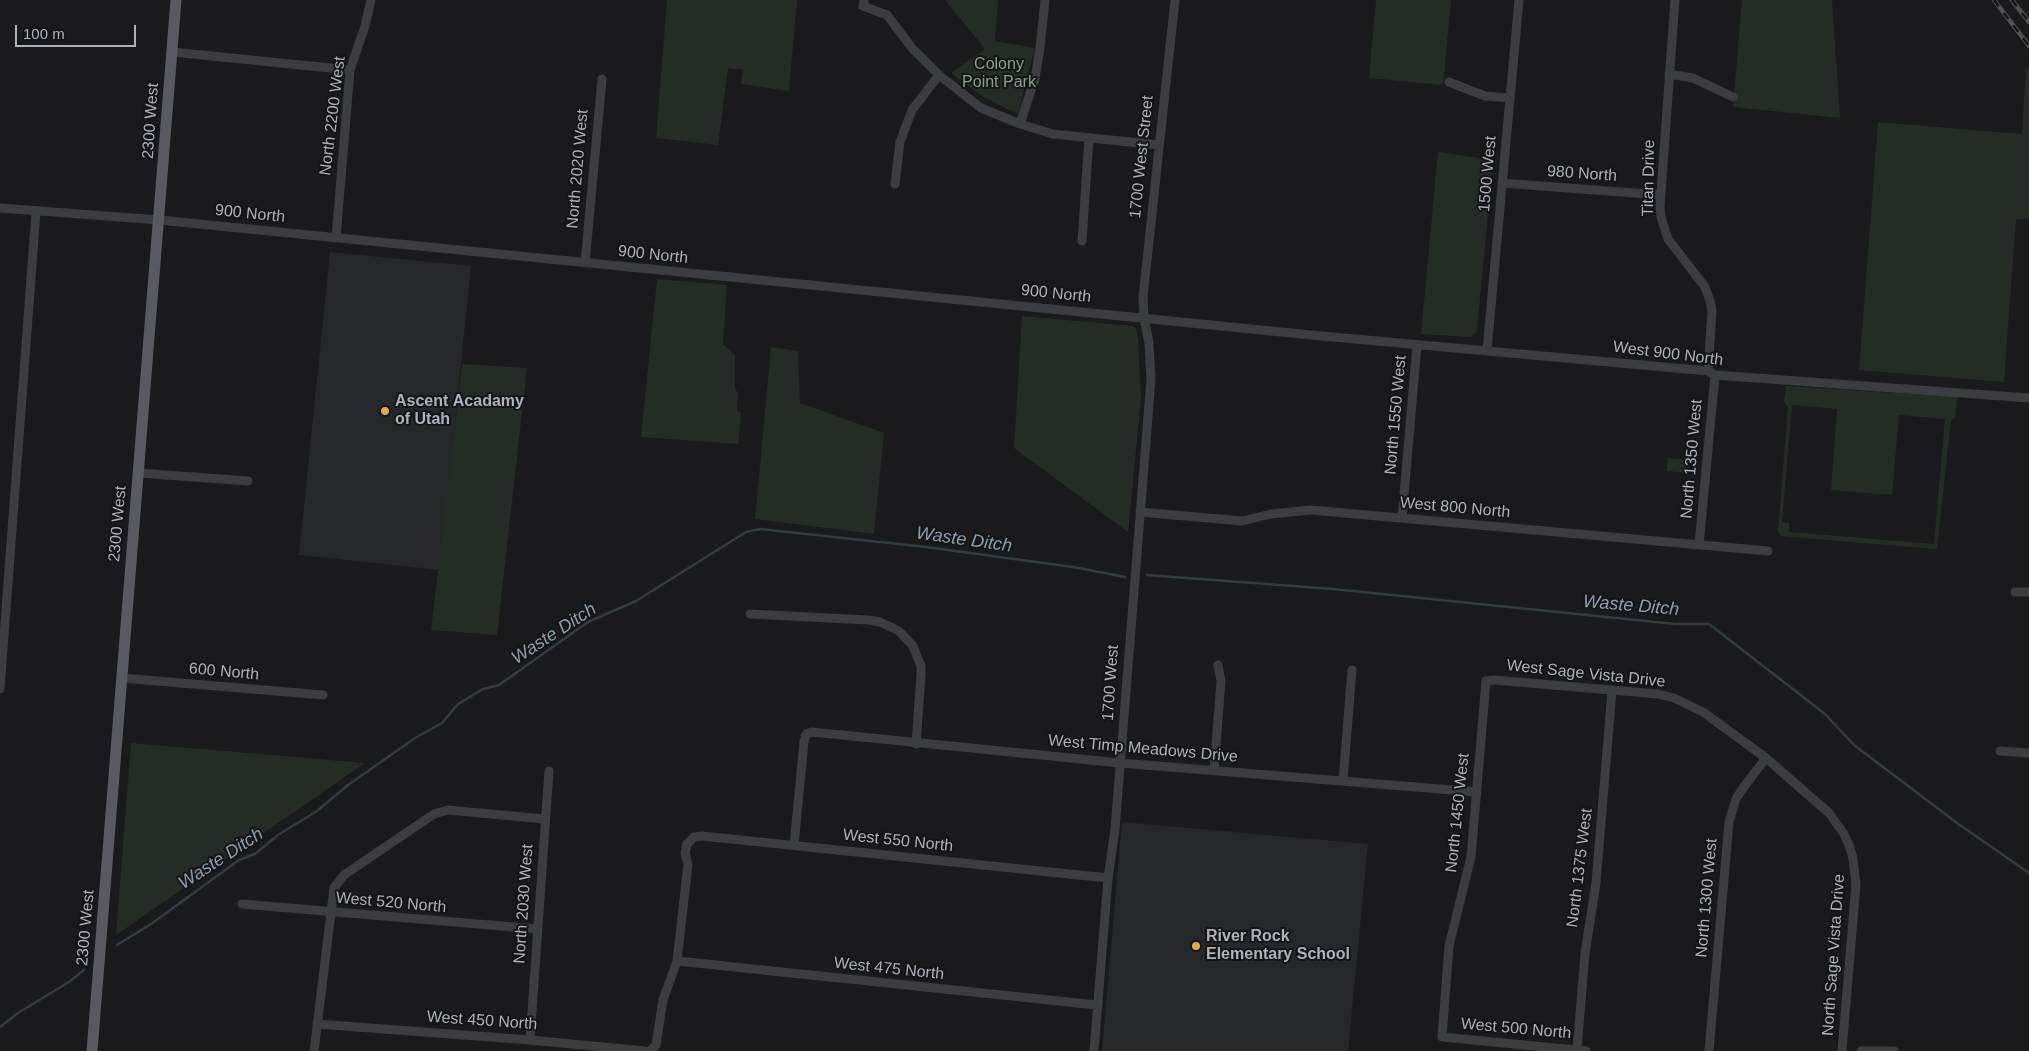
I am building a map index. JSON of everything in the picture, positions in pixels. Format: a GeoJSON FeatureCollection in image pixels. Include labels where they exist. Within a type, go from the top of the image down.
{"type":"FeatureCollection","features":[{"type":"Feature","properties":{"kind":"main road","name":"2300 West"},"geometry":{"type":"LineString","coordinates":[[92,1051],[176,0]]}},
{"type":"Feature","properties":{"kind":"street","name":"North 2200 West"},"geometry":{"type":"LineString","coordinates":[[336,238],[350,70],[365,26],[370,0]]}},
{"type":"Feature","properties":{"kind":"street"},"geometry":{"type":"LineString","coordinates":[[864,0],[862,6],[887,15],[912,48],[939,75],[981,108],[1020,124],[1053,134],[1159,145]]}},
{"type":"Feature","properties":{"kind":"street"},"geometry":{"type":"LineString","coordinates":[[1020,124],[1035,78],[1045,0]]}},
{"type":"Feature","properties":{"kind":"street","name":"1700 West Street"},"geometry":{"type":"LineString","coordinates":[[1144,318],[1143,297],[1175,0]]}},
{"type":"Feature","properties":{"kind":"street","name":"1500 West"},"geometry":{"type":"LineString","coordinates":[[1487,350],[1519,0]]}},
{"type":"Feature","properties":{"kind":"street","name":"Titan Drive"},"geometry":{"type":"LineString","coordinates":[[1675,0],[1660,195],[1661,217],[1668,239],[1705,287],[1710,301],[1712,311],[1711,373]]}},
{"type":"Feature","properties":{"kind":"street"},"geometry":{"type":"LineString","coordinates":[[172,52],[350,70]]}},
{"type":"Feature","properties":{"kind":"street"},"geometry":{"type":"LineString","coordinates":[[1669,74],[1693,78],[1732,97]]}},
{"type":"Feature","properties":{"kind":"street"},"geometry":{"type":"LineString","coordinates":[[895,184],[900,142],[912,110],[939,75]]}},
{"type":"Feature","properties":{"kind":"street","name":"North 2020 West"},"geometry":{"type":"LineString","coordinates":[[585,262],[602,79]]}},
{"type":"Feature","properties":{"kind":"street"},"geometry":{"type":"LineString","coordinates":[[1449,82],[1485,96],[1510,98]]}},
{"type":"Feature","properties":{"kind":"street"},"geometry":{"type":"LineString","coordinates":[[1082,241],[1089,138]]}},
{"type":"Feature","properties":{"kind":"street","name":"980 North"},"geometry":{"type":"LineString","coordinates":[[1502,183],[1660,195]]}},
{"type":"Feature","properties":{"kind":"street","name":"900 North"},"geometry":{"type":"LineString","coordinates":[[0,208],[159,220],[1304,334]]}},
{"type":"Feature","properties":{"kind":"street"},"geometry":{"type":"LineString","coordinates":[[0,689],[3,614],[36,212]]}},
{"type":"Feature","properties":{"kind":"street","name":"1700 West"},"geometry":{"type":"LineString","coordinates":[[1094,1051],[1108,878],[1115,829],[1151,379],[1149,343],[1144,318]]}},
{"type":"Feature","properties":{"kind":"street","name":"West 900 North"},"geometry":{"type":"LineString","coordinates":[[1304,334],[1487,350],[1711,373],[2029,398]]}},
{"type":"Feature","properties":{"kind":"street","name":"North 1550 West"},"geometry":{"type":"LineString","coordinates":[[1402,518],[1417,345]]}},
{"type":"Feature","properties":{"kind":"street","name":"North 1350 West"},"geometry":{"type":"LineString","coordinates":[[1700,545],[1711,373]]}},
{"type":"Feature","properties":{"kind":"street"},"geometry":{"type":"LineString","coordinates":[[139,474],[248,480]]}},
{"type":"Feature","properties":{"kind":"street","name":"West 800 North"},"geometry":{"type":"LineString","coordinates":[[1140,512],[1242,521],[1272,514],[1311,510],[1768,551]]}},
{"type":"Feature","properties":{"kind":"street"},"geometry":{"type":"LineString","coordinates":[[2015,592],[2029,592]]}},
{"type":"Feature","properties":{"kind":"street"},"geometry":{"type":"LineString","coordinates":[[750,614],[874,621],[891,626],[913,646],[921,666],[916,744]]}},
{"type":"Feature","properties":{"kind":"street"},"geometry":{"type":"LineString","coordinates":[[1214,770],[1221,681],[1218,665]]}},
{"type":"Feature","properties":{"kind":"street"},"geometry":{"type":"LineString","coordinates":[[1343,781],[1352,670]]}},
{"type":"Feature","properties":{"kind":"street","name":"600 North"},"geometry":{"type":"LineString","coordinates":[[122,678],[324,695]]}},
{"type":"Feature","properties":{"kind":"street","name":"West Sage Vista Drive"},"geometry":{"type":"LineString","coordinates":[[1486,680],[1658,694],[1688,704],[1703,712],[1766,758],[1829,813],[1844,834]]}},
{"type":"Feature","properties":{"kind":"street","name":"North 1450 West"},"geometry":{"type":"LineString","coordinates":[[1442,1037],[1449,946],[1470,868],[1486,680]]}},
{"type":"Feature","properties":{"kind":"street","name":"North 1375 West"},"geometry":{"type":"LineString","coordinates":[[1582,1051],[1585,953],[1598,869],[1612,690]]}},
{"type":"Feature","properties":{"kind":"street","name":"West Timp Meadows Drive"},"geometry":{"type":"LineString","coordinates":[[794,845],[806,734],[812,732],[916,744],[1120,763],[1477,792]]}},
{"type":"Feature","properties":{"kind":"street"},"geometry":{"type":"LineString","coordinates":[[2000,751],[2029,753]]}},
{"type":"Feature","properties":{"kind":"street","name":"North 1300 West"},"geometry":{"type":"LineString","coordinates":[[1709,1051],[1729,822],[1736,799],[1766,758]]}},
{"type":"Feature","properties":{"kind":"street","name":"North 2030 West"},"geometry":{"type":"LineString","coordinates":[[530,1040],[549,771]]}},
{"type":"Feature","properties":{"kind":"street"},"geometry":{"type":"LineString","coordinates":[[314,1051],[334,888],[344,876],[434,814],[448,810],[545,819]]}},
{"type":"Feature","properties":{"kind":"street","name":"North Sage Vista Drive"},"geometry":{"type":"LineString","coordinates":[[1842,1051],[1856,884],[1853,858],[1844,834]]}},
{"type":"Feature","properties":{"kind":"street","name":"West 550 North"},"geometry":{"type":"LineString","coordinates":[[677,961],[688,864],[685,853],[687,844],[694,837],[702,836],[794,845],[1108,878]]}},
{"type":"Feature","properties":{"kind":"street","name":"West 520 North"},"geometry":{"type":"LineString","coordinates":[[242,904],[330,913],[538,929]]}},
{"type":"Feature","properties":{"kind":"street"},"geometry":{"type":"LineString","coordinates":[[650,1051],[656,1046],[663,1000],[677,961]]}},
{"type":"Feature","properties":{"kind":"street","name":"West 475 North"},"geometry":{"type":"LineString","coordinates":[[677,961],[1097,1005]]}},
{"type":"Feature","properties":{"kind":"street","name":"West 450 North"},"geometry":{"type":"LineString","coordinates":[[317,1024],[530,1040],[645,1051]]}},
{"type":"Feature","properties":{"kind":"street","name":"West 500 North"},"geometry":{"type":"LineString","coordinates":[[1442,1037],[1519,1048],[1582,1051]]}},
{"type":"Feature","properties":{"kind":"street"},"geometry":{"type":"LineString","coordinates":[[1861,1051],[1894,1051]]}},
{"type":"Feature","properties":{"kind":"shaded area","name":"Ascent Acadamy of Utah"},"geometry":{"type":"Polygon","coordinates":[[[330,252],[471,266],[440,570],[299,555],[330,252]]]}},
{"type":"Feature","properties":{"kind":"shaded area"},"geometry":{"type":"Polygon","coordinates":[[[1122,822],[1368,844],[1348,1051],[1102,1051],[1122,822]]]}},
{"type":"Feature","properties":{"kind":"green space"},"geometry":{"type":"Polygon","coordinates":[[[667,0],[797,0],[789,91],[741,84],[743,70],[728,68],[718,145],[656,138],[667,0]]]}},
{"type":"Feature","properties":{"kind":"green space","name":"Colony Point Park"},"geometry":{"type":"Polygon","coordinates":[[[945,0],[998,0],[995,41],[1035,48],[1018,114],[985,98],[951,73],[985,49],[945,0]]]}},
{"type":"Feature","properties":{"kind":"green space"},"geometry":{"type":"Polygon","coordinates":[[[1376,0],[1451,0],[1443,85],[1369,78],[1376,0]]]}},
{"type":"Feature","properties":{"kind":"green space"},"geometry":{"type":"Polygon","coordinates":[[[1742,0],[1832,0],[1840,118],[1733,107],[1742,0]]]}},
{"type":"Feature","properties":{"kind":"green space"},"geometry":{"type":"Polygon","coordinates":[[[2029,68],[2029,219],[2016,219],[2004,382],[1859,370],[1878,122],[2022,134],[2026,70],[2029,68]]]}},
{"type":"Feature","properties":{"kind":"green space"},"geometry":{"type":"Polygon","coordinates":[[[1438,152],[1493,160],[1477,331],[1471,337],[1421,334],[1438,152]]]}},
{"type":"Feature","properties":{"kind":"green space"},"geometry":{"type":"Polygon","coordinates":[[[657,279],[727,285],[723,344],[735,355],[735,387],[738,394],[737,410],[741,413],[738,444],[641,437],[657,279]]]}},
{"type":"Feature","properties":{"kind":"green space"},"geometry":{"type":"Polygon","coordinates":[[[1022,316],[1133,326],[1136,329],[1141,398],[1128,532],[1014,448],[1022,316]]]}},
{"type":"Feature","properties":{"kind":"green space"},"geometry":{"type":"Polygon","coordinates":[[[771,347],[798,351],[800,403],[884,433],[874,534],[755,519],[771,347]]]}},
{"type":"Feature","properties":{"kind":"green space"},"geometry":{"type":"Polygon","coordinates":[[[462,364],[527,368],[497,635],[431,630],[462,364]]]}},
{"type":"Feature","properties":{"kind":"green space"},"geometry":{"type":"Polygon","coordinates":[[[1786,386],[1957,397],[1955,419],[1951,420],[1937,548],[1781,536],[1778,531],[1788,407],[1784,402],[1786,386]],[[1792,405],[1782,522],[1789,523],[1789,532],[1934,544],[1945,419],[1899,415],[1892,495],[1831,490],[1837,409],[1792,405]]]}},
{"type":"Feature","properties":{"kind":"green space"},"geometry":{"type":"Polygon","coordinates":[[[1668,458],[1690,460],[1689,473],[1667,471],[1668,458]]]}},
{"type":"Feature","properties":{"kind":"green space"},"geometry":{"type":"Polygon","coordinates":[[[131,743],[365,763],[116,935],[131,743]]]}},
{"type":"Feature","properties":{"kind":"waterway","name":"Waste Ditch"},"geometry":{"type":"LineString","coordinates":[[117,945],[151,924],[239,860],[255,854],[278,835],[317,811],[348,785],[415,738],[442,723],[458,704],[483,689],[499,685],[588,622],[636,601],[746,532],[760,529],[926,547],[1073,567],[1125,577]]}},
{"type":"Feature","properties":{"kind":"waterway","name":"Waste Ditch"},"geometry":{"type":"LineString","coordinates":[[1147,575],[1333,589],[1675,624],[1709,624],[1825,714],[1854,745],[1957,823],[2029,873]]}},
{"type":"Feature","properties":{"kind":"waterway","name":"Waste Ditch"},"geometry":{"type":"LineString","coordinates":[[0,1027],[18,1013],[69,982],[84,970]]}},
{"type":"Feature","properties":{"kind":"railway"},"geometry":{"type":"LineString","coordinates":[[1994,0],[2029,46]]}},
{"type":"Feature","properties":{"kind":"railway"},"geometry":{"type":"LineString","coordinates":[[2012,0],[2029,22]]}},
{"type":"Feature","properties":{"kind":"place","name":"Ascent Acadamy of Utah"},"geometry":{"type":"Point","coordinates":[385,411]}},
{"type":"Feature","properties":{"kind":"place","name":"River Rock Elementary School"},"geometry":{"type":"Point","coordinates":[1196,946]}}]}
